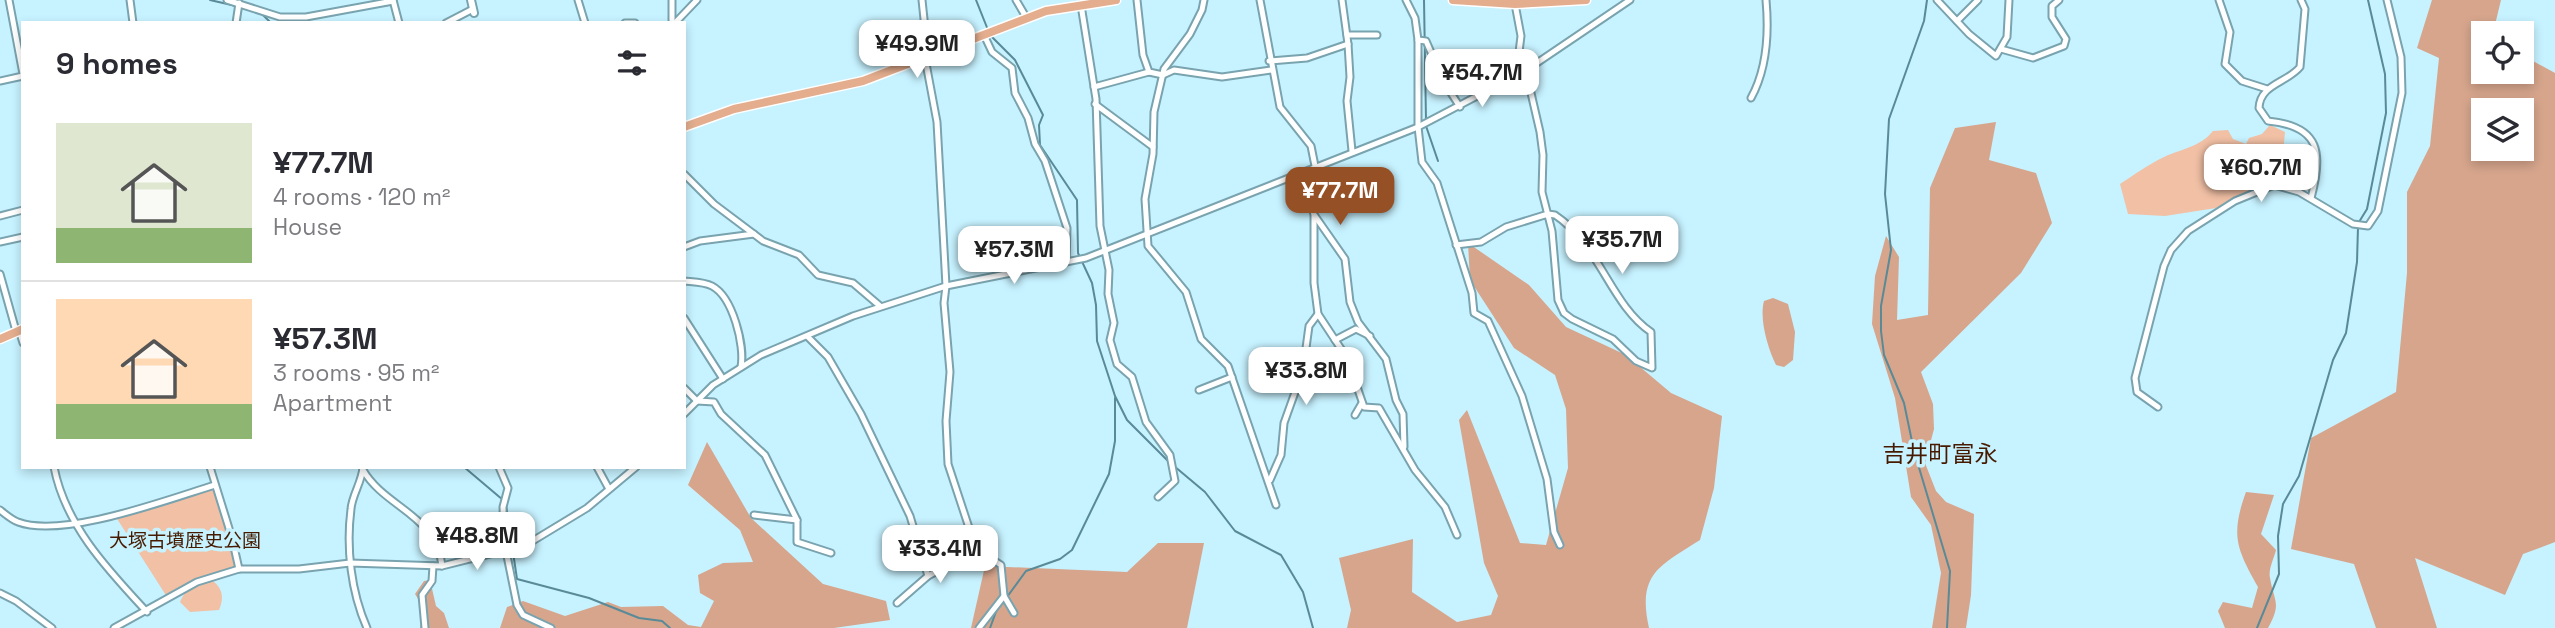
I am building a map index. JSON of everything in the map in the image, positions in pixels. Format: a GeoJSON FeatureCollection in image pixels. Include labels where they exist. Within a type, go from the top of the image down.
{"type":"FeatureCollection","features":[{"type":"Feature","properties":{"kind":"main road"},"geometry":{"type":"LineString","coordinates":[[686,126],[734,109],[842,88],[1056,8],[1116,0]]}},
{"type":"Feature","properties":{"kind":"main road"},"geometry":{"type":"LineString","coordinates":[[1453,0],[1515,4],[1586,0]]}},
{"type":"Feature","properties":{"kind":"main road"},"geometry":{"type":"LineString","coordinates":[[0,339],[19,330]]}},
{"type":"Feature","properties":{"kind":"street"},"geometry":{"type":"LineString","coordinates":[[9,0],[21,64]]}},
{"type":"Feature","properties":{"kind":"street"},"geometry":{"type":"LineString","coordinates":[[130,0],[133,21]]}},
{"type":"Feature","properties":{"kind":"street"},"geometry":{"type":"LineString","coordinates":[[227,0],[271,16],[305,20],[393,0],[398,21]]}},
{"type":"Feature","properties":{"kind":"street"},"geometry":{"type":"LineString","coordinates":[[471,0],[476,21]]}},
{"type":"Feature","properties":{"kind":"street"},"geometry":{"type":"LineString","coordinates":[[578,0],[584,21]]}},
{"type":"Feature","properties":{"kind":"street"},"geometry":{"type":"LineString","coordinates":[[672,0],[673,21]]}},
{"type":"Feature","properties":{"kind":"street"},"geometry":{"type":"LineString","coordinates":[[675,21],[697,0]]}},
{"type":"Feature","properties":{"kind":"street"},"geometry":{"type":"LineString","coordinates":[[922,0],[926,57],[937,122],[946,286],[944,303],[950,372],[946,421],[948,464],[976,549],[1001,565],[1004,596],[1014,612]]}},
{"type":"Feature","properties":{"kind":"street"},"geometry":{"type":"LineString","coordinates":[[1016,0],[1026,18]]}},
{"type":"Feature","properties":{"kind":"street"},"geometry":{"type":"LineString","coordinates":[[1137,0],[1143,55],[1149,72]]}},
{"type":"Feature","properties":{"kind":"street"},"geometry":{"type":"LineString","coordinates":[[1203,0],[1202,10],[1163,75],[1153,119],[1153,147],[1144,199],[1148,232],[1152,255],[1186,292],[1201,339],[1222,358],[1232,377],[1270,481],[1276,505]]}},
{"type":"Feature","properties":{"kind":"street"},"geometry":{"type":"LineString","coordinates":[[1260,0],[1269,61],[1280,107],[1311,145],[1315,166]]}},
{"type":"Feature","properties":{"kind":"street"},"geometry":{"type":"LineString","coordinates":[[1342,0],[1349,44],[1350,77],[1347,101],[1352,151]]}},
{"type":"Feature","properties":{"kind":"street"},"geometry":{"type":"LineString","coordinates":[[1406,0],[1422,41],[1460,107]]}},
{"type":"Feature","properties":{"kind":"street"},"geometry":{"type":"LineString","coordinates":[[686,412],[723,379],[761,355],[880,306],[946,286],[1086,258],[1418,127],[1525,71],[1630,0]]}},
{"type":"Feature","properties":{"kind":"street"},"geometry":{"type":"LineString","coordinates":[[1751,98],[1761,76],[1768,45],[1766,0]]}},
{"type":"Feature","properties":{"kind":"street"},"geometry":{"type":"LineString","coordinates":[[1937,0],[1996,56],[2007,37],[2009,0]]}},
{"type":"Feature","properties":{"kind":"street"},"geometry":{"type":"LineString","coordinates":[[1957,21],[1978,0]]}},
{"type":"Feature","properties":{"kind":"street"},"geometry":{"type":"LineString","coordinates":[[2001,50],[2034,58],[2064,46],[2066,39],[2052,17],[2052,6],[2059,0]]}},
{"type":"Feature","properties":{"kind":"street"},"geometry":{"type":"LineString","coordinates":[[2219,0],[2230,32],[2225,64],[2242,81],[2267,89]]}},
{"type":"Feature","properties":{"kind":"street"},"geometry":{"type":"LineString","coordinates":[[2301,0],[2305,9],[2300,67],[2267,89],[2259,102],[2262,116],[2268,121],[2293,126],[2312,141],[2319,155],[2311,198]]}},
{"type":"Feature","properties":{"kind":"street"},"geometry":{"type":"LineString","coordinates":[[2158,407],[2137,392],[2135,378],[2164,266],[2181,236],[2235,201],[2266,186],[2286,188],[2311,198],[2353,225],[2368,226],[2378,211],[2402,93],[2401,57],[2389,19],[2387,0]]}},
{"type":"Feature","properties":{"kind":"street"},"geometry":{"type":"LineString","coordinates":[[1080,3],[1094,87],[1094,114],[1099,139],[1099,207],[1109,270],[1108,294],[1114,323],[1110,340],[1117,364],[1132,377],[1146,422],[1170,455],[1175,481],[1158,496]]}},
{"type":"Feature","properties":{"kind":"street"},"geometry":{"type":"LineString","coordinates":[[1456,245],[1481,242],[1506,227],[1548,214],[1564,222],[1588,245],[1637,322],[1651,332],[1652,368],[1636,361],[1613,339],[1564,313],[1555,284],[1555,256],[1548,214],[1542,192],[1543,155],[1540,132],[1525,71],[1518,60],[1521,36],[1515,4]]}},
{"type":"Feature","properties":{"kind":"street"},"geometry":{"type":"LineString","coordinates":[[450,21],[473,11]]}},
{"type":"Feature","properties":{"kind":"street"},"geometry":{"type":"LineString","coordinates":[[988,34],[992,52],[1012,68],[1015,93],[1028,118],[1035,144],[1045,161],[1067,228],[1066,262]]}},
{"type":"Feature","properties":{"kind":"street"},"geometry":{"type":"LineString","coordinates":[[1347,35],[1377,35]]}},
{"type":"Feature","properties":{"kind":"street"},"geometry":{"type":"LineString","coordinates":[[1422,41],[1418,127],[1422,163],[1437,183],[1472,293],[1474,313],[1488,321],[1499,351],[1519,388],[1547,479],[1554,532],[1560,545]]}},
{"type":"Feature","properties":{"kind":"street"},"geometry":{"type":"LineString","coordinates":[[1269,61],[1307,58],[1349,44]]}},
{"type":"Feature","properties":{"kind":"street"},"geometry":{"type":"LineString","coordinates":[[1094,87],[1149,72],[1163,75],[1174,70],[1222,77],[1271,70]]}},
{"type":"Feature","properties":{"kind":"street"},"geometry":{"type":"LineString","coordinates":[[0,81],[21,76]]}},
{"type":"Feature","properties":{"kind":"street"},"geometry":{"type":"LineString","coordinates":[[1095,104],[1153,147]]}},
{"type":"Feature","properties":{"kind":"street"},"geometry":{"type":"LineString","coordinates":[[1303,172],[1314,215],[1314,283],[1318,314],[1347,358],[1364,407],[1379,408],[1415,470],[1445,507],[1457,535]]}},
{"type":"Feature","properties":{"kind":"street"},"geometry":{"type":"LineString","coordinates":[[686,176],[714,204],[754,234],[777,249],[799,255],[818,275],[853,283],[880,306]]}},
{"type":"Feature","properties":{"kind":"street"},"geometry":{"type":"LineString","coordinates":[[0,216],[21,210]]}},
{"type":"Feature","properties":{"kind":"street"},"geometry":{"type":"LineString","coordinates":[[1314,215],[1345,259],[1350,302],[1359,322],[1385,359],[1396,400],[1403,414],[1404,447]]}},
{"type":"Feature","properties":{"kind":"street"},"geometry":{"type":"LineString","coordinates":[[686,246],[700,241],[754,234]]}},
{"type":"Feature","properties":{"kind":"street"},"geometry":{"type":"LineString","coordinates":[[0,242],[21,237]]}},
{"type":"Feature","properties":{"kind":"street"},"geometry":{"type":"LineString","coordinates":[[0,274],[19,330]]}},
{"type":"Feature","properties":{"kind":"street"},"geometry":{"type":"LineString","coordinates":[[686,281],[713,286],[725,299],[743,357],[741,367]]}},
{"type":"Feature","properties":{"kind":"street"},"geometry":{"type":"LineString","coordinates":[[1270,481],[1281,455],[1284,423],[1303,370],[1309,326],[1318,314]]}},
{"type":"Feature","properties":{"kind":"street"},"geometry":{"type":"LineString","coordinates":[[686,321],[723,379]]}},
{"type":"Feature","properties":{"kind":"street"},"geometry":{"type":"LineString","coordinates":[[1335,340],[1356,330],[1370,336]]}},
{"type":"Feature","properties":{"kind":"street"},"geometry":{"type":"LineString","coordinates":[[808,337],[828,357],[861,414],[909,516],[928,576]]}},
{"type":"Feature","properties":{"kind":"street"},"geometry":{"type":"LineString","coordinates":[[1199,390],[1232,377]]}},
{"type":"Feature","properties":{"kind":"street"},"geometry":{"type":"LineString","coordinates":[[686,390],[696,401],[714,402],[721,414],[765,455],[797,520],[797,542],[831,553]]}},
{"type":"Feature","properties":{"kind":"street"},"geometry":{"type":"LineString","coordinates":[[1355,415],[1362,402]]}},
{"type":"Feature","properties":{"kind":"street"},"geometry":{"type":"LineString","coordinates":[[54,469],[62,501],[74,524],[147,612]]}},
{"type":"Feature","properties":{"kind":"street"},"geometry":{"type":"LineString","coordinates":[[211,469],[239,569]]}},
{"type":"Feature","properties":{"kind":"street"},"geometry":{"type":"LineString","coordinates":[[363,469],[372,485],[426,527],[436,541],[442,566]]}},
{"type":"Feature","properties":{"kind":"street"},"geometry":{"type":"LineString","coordinates":[[363,469],[351,505],[350,563],[368,628]]}},
{"type":"Feature","properties":{"kind":"street"},"geometry":{"type":"LineString","coordinates":[[500,469],[508,488],[503,507],[506,551],[519,610],[526,617],[551,628]]}},
{"type":"Feature","properties":{"kind":"street"},"geometry":{"type":"LineString","coordinates":[[598,469],[610,489]]}},
{"type":"Feature","properties":{"kind":"street"},"geometry":{"type":"LineString","coordinates":[[114,628],[197,582],[239,569],[299,569],[350,563],[442,566],[526,545],[557,528],[634,469]]}},
{"type":"Feature","properties":{"kind":"street"},"geometry":{"type":"LineString","coordinates":[[0,510],[17,522],[37,526],[74,524],[215,485]]}},
{"type":"Feature","properties":{"kind":"street"},"geometry":{"type":"LineString","coordinates":[[754,515],[797,520]]}},
{"type":"Feature","properties":{"kind":"street"},"geometry":{"type":"LineString","coordinates":[[897,603],[928,576],[973,552]]}},
{"type":"Feature","properties":{"kind":"street"},"geometry":{"type":"LineString","coordinates":[[425,628],[422,594],[432,581],[433,566]]}},
{"type":"Feature","properties":{"kind":"street"},"geometry":{"type":"LineString","coordinates":[[0,593],[16,601],[52,628]]}},
{"type":"Feature","properties":{"kind":"street"},"geometry":{"type":"LineString","coordinates":[[979,628],[1004,596]]}},
{"type":"Feature","properties":{"kind":"green space"},"geometry":{"type":"Polygon","coordinates":[[[2270,125],[2285,132],[2283,153],[2275,166],[2277,170],[2313,180],[2310,191],[2274,182],[2216,208],[2165,216],[2128,214],[2120,184],[2147,166],[2196,144],[2213,131],[2228,130],[2233,139],[2246,144],[2249,138],[2262,134],[2270,125]]]}},
{"type":"Feature","properties":{"kind":"green space","name":"大塚古墳歴史公園"},"geometry":{"type":"Polygon","coordinates":[[[215,485],[239,569],[205,579],[169,600],[114,514],[215,485]]]}},
{"type":"Feature","properties":{"kind":"green space"},"geometry":{"type":"Polygon","coordinates":[[[213,581],[222,594],[219,610],[190,612],[180,602],[193,586],[213,581]]]}},
{"type":"Feature","properties":{"kind":"shaded area"},"geometry":{"type":"Polygon","coordinates":[[[2432,0],[2501,0],[2496,21],[2471,21],[2471,84],[2534,84],[2534,62],[2555,73],[2555,542],[2523,554],[2505,595],[2415,558],[2437,628],[2376,628],[2354,564],[2291,549],[2311,438],[2396,392],[2407,273],[2407,192],[2430,146],[2439,58],[2417,48],[2432,0]]]}},
{"type":"Feature","properties":{"kind":"shaded area"},"geometry":{"type":"Polygon","coordinates":[[[1996,122],[1989,160],[2036,173],[2052,223],[2021,273],[1921,372],[1933,404],[1934,429],[1925,463],[1936,491],[1946,502],[1974,514],[1971,595],[1966,628],[1932,628],[1941,573],[1931,525],[1911,497],[1895,398],[1872,324],[1875,276],[1886,236],[1899,257],[1897,320],[1928,315],[1930,188],[1955,128],[1996,122]]]}},
{"type":"Feature","properties":{"kind":"shaded area"},"geometry":{"type":"Polygon","coordinates":[[[1468,243],[1529,285],[1566,327],[1626,355],[1671,393],[1722,416],[1714,488],[1700,540],[1663,565],[1649,583],[1646,610],[1649,628],[1347,628],[1351,610],[1339,558],[1413,539],[1412,592],[1457,622],[1491,615],[1498,596],[1484,563],[1459,420],[1467,410],[1520,543],[1546,545],[1568,468],[1566,409],[1555,375],[1514,348],[1470,280],[1468,243]]]}},
{"type":"Feature","properties":{"kind":"shaded area"},"geometry":{"type":"Polygon","coordinates":[[[1773,298],[1788,304],[1795,332],[1793,360],[1784,367],[1776,365],[1763,325],[1764,301],[1773,298]]]}},
{"type":"Feature","properties":{"kind":"shaded area"},"geometry":{"type":"Polygon","coordinates":[[[707,442],[751,518],[823,584],[886,601],[890,620],[834,628],[500,628],[507,607],[523,601],[565,616],[608,602],[621,607],[663,606],[688,625],[701,627],[714,601],[700,593],[698,575],[723,563],[753,562],[740,530],[688,485],[707,442]]]}},
{"type":"Feature","properties":{"kind":"shaded area"},"geometry":{"type":"Polygon","coordinates":[[[2246,492],[2274,495],[2261,534],[2276,550],[2270,575],[2276,608],[2268,628],[2225,628],[2218,611],[2223,602],[2252,608],[2258,587],[2238,542],[2238,520],[2246,492]]]}},
{"type":"Feature","properties":{"kind":"shaded area"},"geometry":{"type":"Polygon","coordinates":[[[1158,543],[1204,543],[1187,628],[971,628],[985,566],[1127,572],[1158,543]]]}},
{"type":"Feature","properties":{"kind":"shaded area"},"geometry":{"type":"Polygon","coordinates":[[[430,580],[436,606],[444,613],[449,628],[420,628],[422,610],[415,594],[424,581],[430,580]]]}},
{"type":"Feature","properties":{"kind":"waterway"},"geometry":{"type":"LineString","coordinates":[[210,0],[236,6]]}},
{"type":"Feature","properties":{"kind":"waterway"},"geometry":{"type":"LineString","coordinates":[[976,0],[988,30]]}},
{"type":"Feature","properties":{"kind":"waterway"},"geometry":{"type":"LineString","coordinates":[[1424,0],[1426,120]]}},
{"type":"Feature","properties":{"kind":"waterway"},"geometry":{"type":"LineString","coordinates":[[1927,0],[1924,21],[1889,119],[1885,194],[1891,250],[1881,306],[1881,331],[1884,355],[1904,403],[1914,451],[1950,571],[1947,628]]}},
{"type":"Feature","properties":{"kind":"waterway"},"geometry":{"type":"LineString","coordinates":[[2359,222],[2367,209],[2386,113],[2385,74],[2368,0]]}},
{"type":"Feature","properties":{"kind":"waterway"},"geometry":{"type":"LineString","coordinates":[[242,8],[253,11]]}},
{"type":"Feature","properties":{"kind":"waterway"},"geometry":{"type":"LineString","coordinates":[[262,14],[269,21]]}},
{"type":"Feature","properties":{"kind":"waterway"},"geometry":{"type":"LineString","coordinates":[[990,35],[1015,60],[1043,115],[1039,125],[1040,145],[1077,200],[1078,253],[1092,283],[1097,341],[1115,396],[1127,420],[1170,463]]}},
{"type":"Feature","properties":{"kind":"waterway"},"geometry":{"type":"LineString","coordinates":[[1426,126],[1438,161]]}},
{"type":"Feature","properties":{"kind":"waterway"},"geometry":{"type":"LineString","coordinates":[[2257,628],[2279,574],[2278,536],[2283,504],[2299,476],[2333,360],[2346,333],[2357,262],[2358,227]]}},
{"type":"Feature","properties":{"kind":"waterway"},"geometry":{"type":"LineString","coordinates":[[1007,597],[1026,571],[1060,559],[1072,550],[1109,474],[1115,441],[1115,398]]}},
{"type":"Feature","properties":{"kind":"waterway"},"geometry":{"type":"LineString","coordinates":[[1174,466],[1205,492],[1235,531],[1281,555],[1303,592],[1313,628]]}},
{"type":"Feature","properties":{"kind":"waterway"},"geometry":{"type":"LineString","coordinates":[[466,469],[503,500]]}},
{"type":"Feature","properties":{"kind":"waterway"},"geometry":{"type":"LineString","coordinates":[[506,505],[517,579],[589,598],[639,618],[662,621],[670,628]]}},
{"type":"Feature","properties":{"kind":"waterway"},"geometry":{"type":"LineString","coordinates":[[990,628],[997,609]]}},
{"type":"Feature","properties":{"kind":"district","name":"吉井町富永"},"geometry":{"type":"Point","coordinates":[1940,454]}}]}
